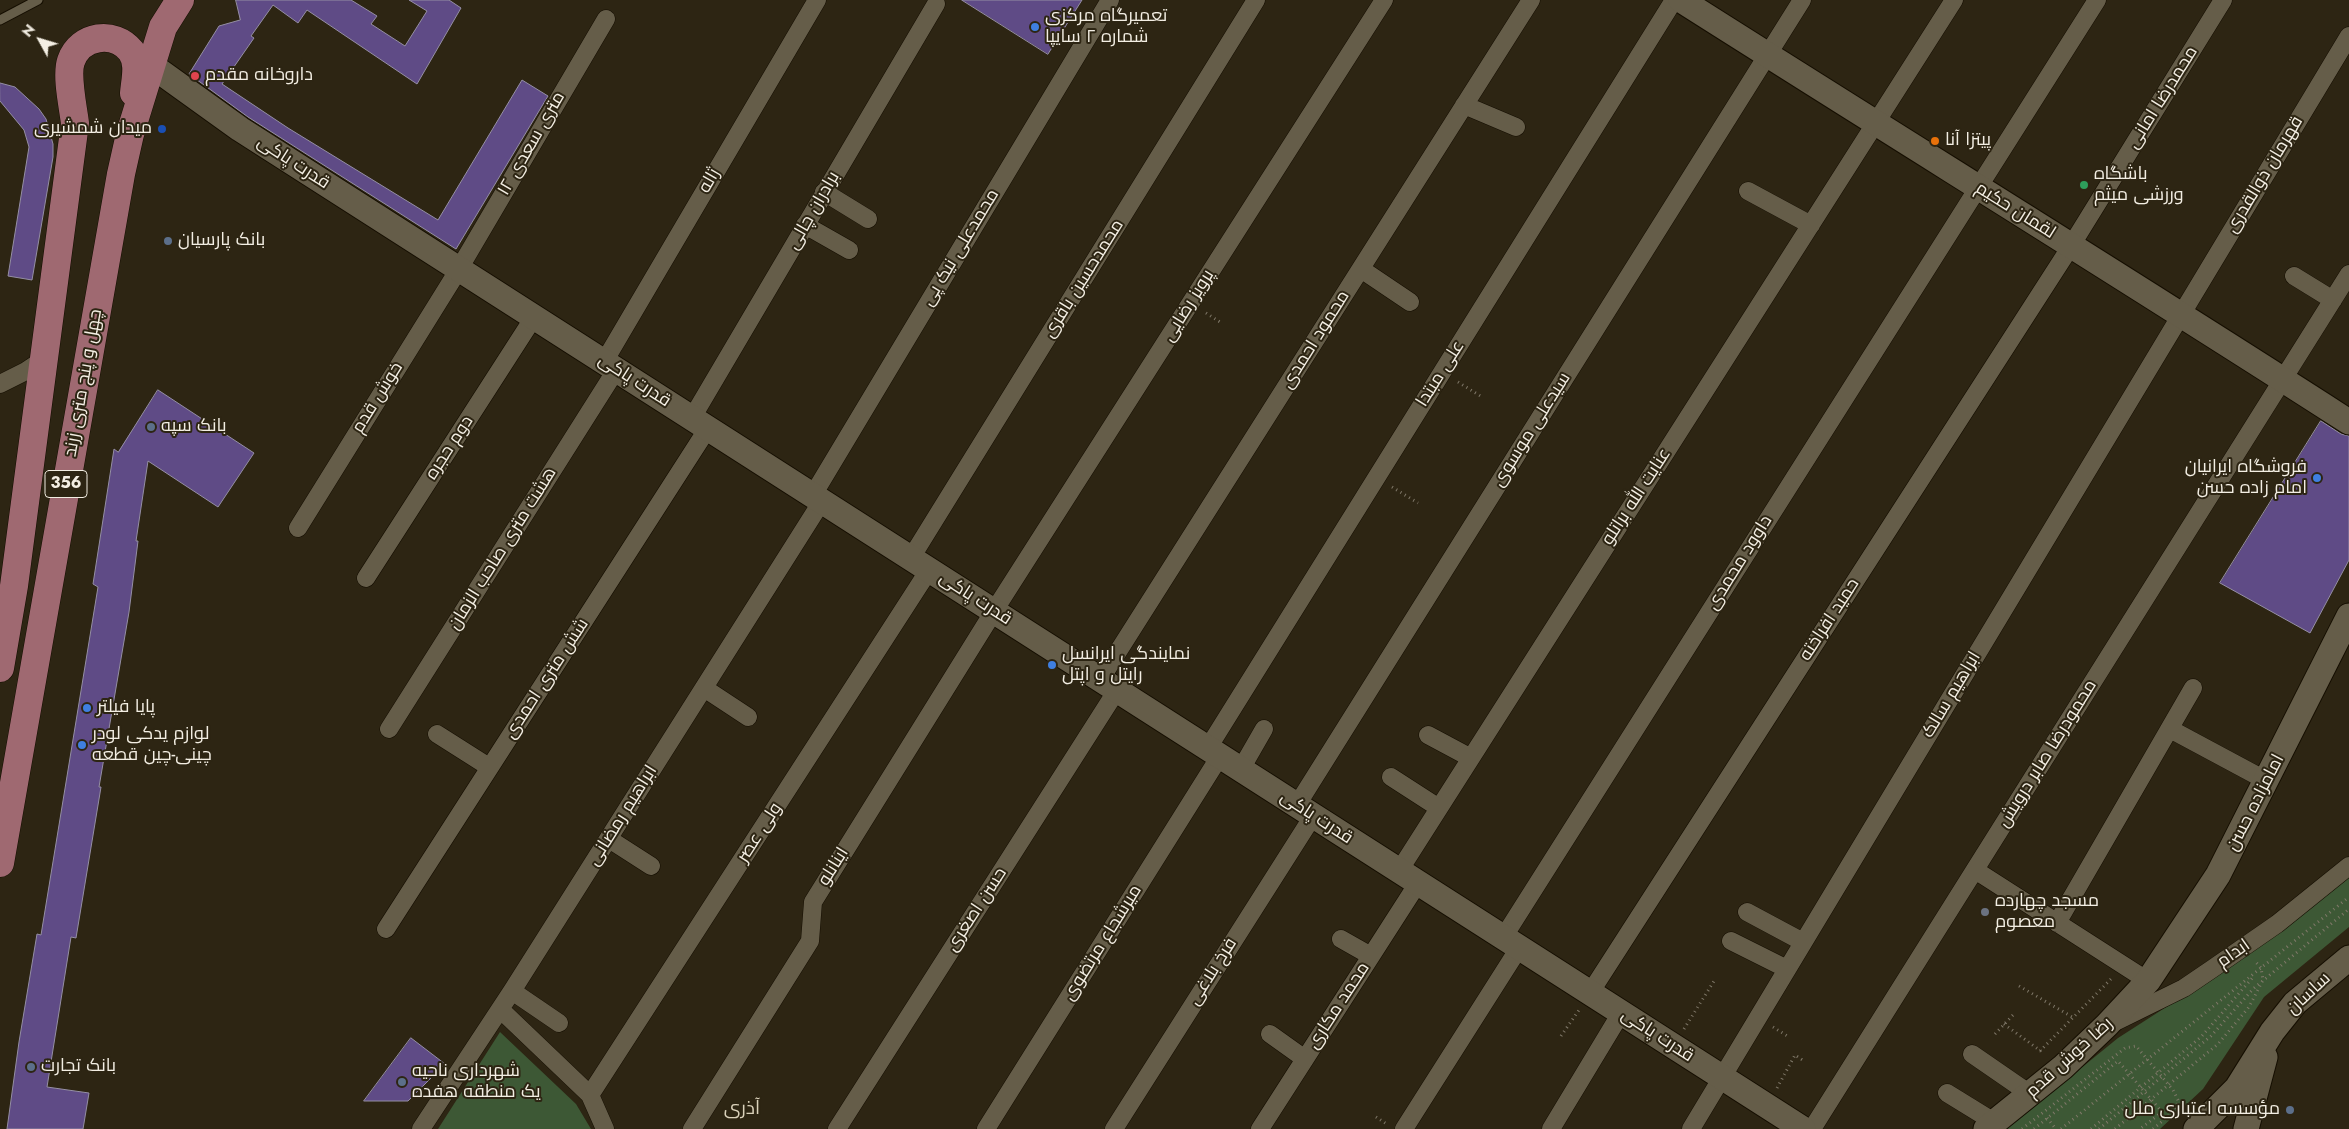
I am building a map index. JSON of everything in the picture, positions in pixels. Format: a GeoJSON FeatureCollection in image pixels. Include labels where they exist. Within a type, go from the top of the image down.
{"type":"FeatureCollection","features":[{"type":"Feature","properties":{"kind":"main road","name":"چهل و پنج متری زرند"},"geometry":{"type":"LineString","coordinates":[[0,863],[130,134],[163,27],[180,0]]}},
{"type":"Feature","properties":{"kind":"main road","name":"356"},"geometry":{"type":"LineString","coordinates":[[0,668],[7,589],[44,359],[74,123],[70,62],[77,49],[90,40],[104,36],[118,41],[131,51],[136,65],[130,134]]}},
{"type":"Feature","properties":{"kind":"street","name":"ژاله"},"geometry":{"type":"LineString","coordinates":[[610,366],[817,0]]}},
{"type":"Feature","properties":{"kind":"street","name":"محمدعلی نیک پی"},"geometry":{"type":"LineString","coordinates":[[818,498],[1110,0]]}},
{"type":"Feature","properties":{"kind":"street","name":"محمدحسین باقری"},"geometry":{"type":"LineString","coordinates":[[920,564],[1256,0]]}},
{"type":"Feature","properties":{"kind":"street","name":"پرویز رضایی"},"geometry":{"type":"LineString","coordinates":[[994,612],[1384,0]]}},
{"type":"Feature","properties":{"kind":"street","name":"محمود احمدی"},"geometry":{"type":"LineString","coordinates":[[1109,685],[1361,269],[1531,0]]}},
{"type":"Feature","properties":{"kind":"street","name":"علی مبتدا"},"geometry":{"type":"LineString","coordinates":[[1214,752],[1376,478],[1674,0]]}},
{"type":"Feature","properties":{"kind":"street","name":"لقمان حکیم"},"geometry":{"type":"LineString","coordinates":[[1680,0],[1977,188],[2182,314],[2349,422]]}},
{"type":"Feature","properties":{"kind":"street","name":"سیدعلی موسوی"},"geometry":{"type":"LineString","coordinates":[[1305,810],[1802,0]]}},
{"type":"Feature","properties":{"kind":"street","name":"عنایت الله براتلو"},"geometry":{"type":"LineString","coordinates":[[1409,877],[1439,808],[1954,0]]}},
{"type":"Feature","properties":{"kind":"street","name":"داوود محمدی"},"geometry":{"type":"LineString","coordinates":[[1404,1129],[1511,943],[1977,188],[2096,0]]}},
{"type":"Feature","properties":{"kind":"street","name":"محمدرضا امانی"},"geometry":{"type":"LineString","coordinates":[[2071,246],[2223,0]]}},
{"type":"Feature","properties":{"kind":"street","name":"برادران چالی"},"geometry":{"type":"LineString","coordinates":[[700,423],[805,225],[936,4]]}},
{"type":"Feature","properties":{"kind":"street","name":"۱۲ متری سعدی"},"geometry":{"type":"LineString","coordinates":[[459,269],[606,19]]}},
{"type":"Feature","properties":{"kind":"street","name":"قهرمان ذوالقدری"},"geometry":{"type":"LineString","coordinates":[[2182,314],[2349,36]]}},
{"type":"Feature","properties":{"kind":"street","name":"قدرت پاکی"},"geometry":{"type":"LineString","coordinates":[[151,65],[240,129],[1802,1129]]}},
{"type":"Feature","properties":{"kind":"street"},"geometry":{"type":"LineString","coordinates":[[1464,105],[1516,127]]}},
{"type":"Feature","properties":{"kind":"street"},"geometry":{"type":"LineString","coordinates":[[1748,191],[1811,225]]}},
{"type":"Feature","properties":{"kind":"street"},"geometry":{"type":"LineString","coordinates":[[824,192],[868,219]]}},
{"type":"Feature","properties":{"kind":"street"},"geometry":{"type":"LineString","coordinates":[[805,225],[849,250]]}},
{"type":"Feature","properties":{"kind":"street","name":"حمید افراخته"},"geometry":{"type":"LineString","coordinates":[[1590,993],[2071,246]]}},
{"type":"Feature","properties":{"kind":"street","name":"خوش قدم"},"geometry":{"type":"LineString","coordinates":[[298,528],[459,269]]}},
{"type":"Feature","properties":{"kind":"street"},"geometry":{"type":"LineString","coordinates":[[1361,269],[1410,302]]}},
{"type":"Feature","properties":{"kind":"street","name":"محمودرضا صابر درویش"},"geometry":{"type":"LineString","coordinates":[[1812,1129],[2349,274]]}},
{"type":"Feature","properties":{"kind":"street"},"geometry":{"type":"LineString","coordinates":[[2294,276],[2333,300]]}},
{"type":"Feature","properties":{"kind":"street","name":"ابراهیم سالک"},"geometry":{"type":"LineString","coordinates":[[1690,1129],[2182,314]]}},
{"type":"Feature","properties":{"kind":"street","name":"دوم حجره"},"geometry":{"type":"LineString","coordinates":[[366,578],[534,317]]}},
{"type":"Feature","properties":{"kind":"street"},"geometry":{"type":"LineString","coordinates":[[0,384],[26,372],[44,359]]}},
{"type":"Feature","properties":{"kind":"street","name":"هشت متری صاحب الزمان"},"geometry":{"type":"LineString","coordinates":[[389,729],[610,366]]}},
{"type":"Feature","properties":{"kind":"street","name":"شش متری احمدی"},"geometry":{"type":"LineString","coordinates":[[386,930],[490,768],[700,423]]}},
{"type":"Feature","properties":{"kind":"street","name":"ابراهیم رمضانی"},"geometry":{"type":"LineString","coordinates":[[421,1129],[512,991],[704,688],[818,498]]}},
{"type":"Feature","properties":{"kind":"street","name":"ولی عصر"},"geometry":{"type":"LineString","coordinates":[[590,1095],[920,564]]}},
{"type":"Feature","properties":{"kind":"street","name":"اینانلو"},"geometry":{"type":"LineString","coordinates":[[692,1129],[810,941],[812,902],[994,612]]}},
{"type":"Feature","properties":{"kind":"street","name":"امامزاده حسن"},"geometry":{"type":"LineString","coordinates":[[2148,981],[2218,875],[2267,782],[2349,616]]}},
{"type":"Feature","properties":{"kind":"street","name":"حسن اصغری"},"geometry":{"type":"LineString","coordinates":[[837,1129],[1109,685]]}},
{"type":"Feature","properties":{"kind":"street"},"geometry":{"type":"LineString","coordinates":[[704,688],[748,716]]}},
{"type":"Feature","properties":{"kind":"street"},"geometry":{"type":"LineString","coordinates":[[2057,923],[2193,688]]}},
{"type":"Feature","properties":{"kind":"street"},"geometry":{"type":"LineString","coordinates":[[1241,769],[1264,729]]}},
{"type":"Feature","properties":{"kind":"street"},"geometry":{"type":"LineString","coordinates":[[2170,729],[2267,782]]}},
{"type":"Feature","properties":{"kind":"street"},"geometry":{"type":"LineString","coordinates":[[437,734],[490,768]]}},
{"type":"Feature","properties":{"kind":"street"},"geometry":{"type":"LineString","coordinates":[[1428,735],[1472,758]]}},
{"type":"Feature","properties":{"kind":"street","name":"میرشجاع مرتضوی"},"geometry":{"type":"LineString","coordinates":[[986,1129],[1214,752]]}},
{"type":"Feature","properties":{"kind":"street"},"geometry":{"type":"LineString","coordinates":[[1391,777],[1439,808]]}},
{"type":"Feature","properties":{"kind":"street","name":"فرخ بلاغی"},"geometry":{"type":"LineString","coordinates":[[1114,1129],[1305,810]]}},
{"type":"Feature","properties":{"kind":"street"},"geometry":{"type":"LineString","coordinates":[[608,838],[651,866]]}},
{"type":"Feature","properties":{"kind":"street","name":"ابدام"},"geometry":{"type":"LineString","coordinates":[[2108,1026],[2184,988],[2276,924],[2349,866]]}},
{"type":"Feature","properties":{"kind":"street"},"geometry":{"type":"LineString","coordinates":[[1975,870],[2148,981]]}},
{"type":"Feature","properties":{"kind":"street","name":"محمد مکاری"},"geometry":{"type":"LineString","coordinates":[[1260,1129],[1371,956],[1409,877]]}},
{"type":"Feature","properties":{"kind":"street"},"geometry":{"type":"LineString","coordinates":[[1747,912],[1803,942]]}},
{"type":"Feature","properties":{"kind":"street"},"geometry":{"type":"LineString","coordinates":[[1341,939],[1371,956]]}},
{"type":"Feature","properties":{"kind":"street"},"geometry":{"type":"LineString","coordinates":[[1731,941],[1787,969]]}},
{"type":"Feature","properties":{"kind":"street","name":"ساسان"},"geometry":{"type":"LineString","coordinates":[[2196,1129],[2237,1088],[2272,1032],[2295,1003],[2349,958]]}},
{"type":"Feature","properties":{"kind":"street","name":"رضا خوش قدم"},"geometry":{"type":"LineString","coordinates":[[1990,1126],[2063,1067],[2108,1026],[2148,981]]}},
{"type":"Feature","properties":{"kind":"street"},"geometry":{"type":"LineString","coordinates":[[512,991],[559,1023]]}},
{"type":"Feature","properties":{"kind":"street"},"geometry":{"type":"LineString","coordinates":[[500,1009],[590,1095],[605,1129]]}},
{"type":"Feature","properties":{"kind":"street"},"geometry":{"type":"LineString","coordinates":[[1551,1129],[1621,1013]]}},
{"type":"Feature","properties":{"kind":"street"},"geometry":{"type":"LineString","coordinates":[[2246,1129],[2272,1032]]}},
{"type":"Feature","properties":{"kind":"street"},"geometry":{"type":"LineString","coordinates":[[1270,1034],[1305,1059]]}},
{"type":"Feature","properties":{"kind":"street"},"geometry":{"type":"LineString","coordinates":[[1972,1054],[2030,1094]]}},
{"type":"Feature","properties":{"kind":"street"},"geometry":{"type":"LineString","coordinates":[[1947,1092],[1990,1126]]}},
{"type":"Feature","properties":{"kind":"lane"},"geometry":{"type":"LineString","coordinates":[[0,20],[38,0]]}},
{"type":"Feature","properties":{"kind":"path"},"geometry":{"type":"LineString","coordinates":[[1442,372],[1482,397]]}},
{"type":"Feature","properties":{"kind":"path"},"geometry":{"type":"LineString","coordinates":[[1376,478],[1418,503]]}},
{"type":"Feature","properties":{"kind":"path"},"geometry":{"type":"LineString","coordinates":[[2061,1129],[2349,897]]}},
{"type":"Feature","properties":{"kind":"path"},"geometry":{"type":"LineString","coordinates":[[2099,1129],[2211,1036],[2263,980],[2349,909]]}},
{"type":"Feature","properties":{"kind":"path"},"geometry":{"type":"LineString","coordinates":[[2115,1129],[2218,1044],[2249,1006],[2263,980],[2261,968],[2242,948]]}},
{"type":"Feature","properties":{"kind":"path"},"geometry":{"type":"LineString","coordinates":[[2040,1051],[2074,1018],[2123,964]]}},
{"type":"Feature","properties":{"kind":"path"},"geometry":{"type":"LineString","coordinates":[[2091,1129],[2202,1036],[2261,968]]}},
{"type":"Feature","properties":{"kind":"path"},"geometry":{"type":"LineString","coordinates":[[1673,1046],[1714,981]]}},
{"type":"Feature","properties":{"kind":"path"},"geometry":{"type":"LineString","coordinates":[[2019,986],[2074,1018]]}},
{"type":"Feature","properties":{"kind":"path"},"geometry":{"type":"LineString","coordinates":[[1561,1036],[1590,993]]}},
{"type":"Feature","properties":{"kind":"path"},"geometry":{"type":"LineString","coordinates":[[1995,1034],[2014,1014]]}},
{"type":"Feature","properties":{"kind":"path"},"geometry":{"type":"LineString","coordinates":[[2004,1024],[2063,1067]]}},
{"type":"Feature","properties":{"kind":"path"},"geometry":{"type":"LineString","coordinates":[[2022,1129],[2125,1048],[2136,1046],[2173,1090],[2179,1102],[2172,1114],[2153,1129]]}},
{"type":"Feature","properties":{"kind":"path"},"geometry":{"type":"LineString","coordinates":[[1766,1106],[1795,1056],[1804,1061]]}},
{"type":"Feature","properties":{"kind":"path"},"geometry":{"type":"LineString","coordinates":[[2034,1129],[2118,1061],[2162,1112],[2140,1129]]}},
{"type":"Feature","properties":{"kind":"path"},"geometry":{"type":"LineString","coordinates":[[2047,1118],[2056,1129]]}},
{"type":"Feature","properties":{"kind":"green space"},"geometry":{"type":"Polygon","coordinates":[[[2349,869],[2349,927],[2264,997],[2203,1089],[2160,1129],[2006,1129],[2118,1038],[2227,968],[2349,869]]]}},
{"type":"Feature","properties":{"kind":"green space"},"geometry":{"type":"Polygon","coordinates":[[[500,1032],[576,1104],[591,1129],[438,1129],[500,1032]]]}},
{"type":"Feature","properties":{"kind":"building"},"geometry":{"type":"Polygon","coordinates":[[[236,0],[351,0],[377,16],[371,24],[405,46],[427,11],[409,0],[449,0],[461,8],[417,84],[307,10],[298,23],[273,5],[251,36],[254,38],[222,84],[288,128],[438,220],[522,80],[548,96],[456,249],[248,117],[189,74],[219,26],[240,20],[236,0]]]}},
{"type":"Feature","properties":{"kind":"building","name":"تعمیرگاه مرکزی شماره ۲ سایپا"},"geometry":{"type":"Polygon","coordinates":[[[962,0],[1082,0],[1048,54],[962,0]]]}},
{"type":"Feature","properties":{"kind":"building"},"geometry":{"type":"Polygon","coordinates":[[[0,83],[15,87],[39,109],[46,119],[53,144],[53,157],[32,280],[8,276],[29,147],[24,130],[0,101],[0,83]]]}},
{"type":"Feature","properties":{"kind":"building"},"geometry":{"type":"Polygon","coordinates":[[[158,390],[254,453],[218,507],[148,461],[136,541],[138,541],[129,612],[99,787],[101,787],[76,938],[71,937],[47,1087],[89,1093],[83,1129],[7,1129],[37,934],[41,935],[98,587],[93,584],[114,449],[118,452],[158,390]]]}},
{"type":"Feature","properties":{"kind":"building","name":"فروشگاه ایرانیان امام زاده حسن"},"geometry":{"type":"Polygon","coordinates":[[[2321,421],[2341,434],[2349,436],[2349,560],[2310,633],[2220,583],[2321,421]]]}},
{"type":"Feature","properties":{"kind":"building","name":"شهرداری ناحیه یک منطقه هفده"},"geometry":{"type":"Polygon","coordinates":[[[411,1038],[445,1064],[408,1101],[364,1101],[411,1038]]]}},
{"type":"Feature","properties":{"kind":"place","name":"تعمیرگاه مرکزی شماره ۲ سایپا"},"geometry":{"type":"Point","coordinates":[1035,27]}},
{"type":"Feature","properties":{"kind":"place","name":"داروخانه مقدم"},"geometry":{"type":"Point","coordinates":[195,76]}},
{"type":"Feature","properties":{"kind":"place","name":"میدان شمشیری"},"geometry":{"type":"Point","coordinates":[162,129]}},
{"type":"Feature","properties":{"kind":"place","name":"پیتزا آنا"},"geometry":{"type":"Point","coordinates":[1935,141]}},
{"type":"Feature","properties":{"kind":"place","name":"باشگاه ورزشی میثم"},"geometry":{"type":"Point","coordinates":[2084,185]}},
{"type":"Feature","properties":{"kind":"place","name":"بانک پارسیان"},"geometry":{"type":"Point","coordinates":[168,241]}},
{"type":"Feature","properties":{"kind":"place","name":"بانک سپه"},"geometry":{"type":"Point","coordinates":[151,427]}},
{"type":"Feature","properties":{"kind":"place","name":"فروشگاه ایرانیان امام زاده حسن"},"geometry":{"type":"Point","coordinates":[2317,478]}},
{"type":"Feature","properties":{"kind":"place","name":"نمایندگی ایرانسل رایتل و اپتل"},"geometry":{"type":"Point","coordinates":[1052,665]}},
{"type":"Feature","properties":{"kind":"place","name":"پایا فیلتر"},"geometry":{"type":"Point","coordinates":[87,708]}},
{"type":"Feature","properties":{"kind":"place","name":"لوازم یدکی لودر چینی-چین قطعه"},"geometry":{"type":"Point","coordinates":[82,745]}},
{"type":"Feature","properties":{"kind":"place","name":"مسجد چهارده معصوم"},"geometry":{"type":"Point","coordinates":[1985,912]}},
{"type":"Feature","properties":{"kind":"place","name":"بانک تجارت"},"geometry":{"type":"Point","coordinates":[31,1067]}},
{"type":"Feature","properties":{"kind":"place","name":"شهرداری ناحیه یک منطقه هفده"},"geometry":{"type":"Point","coordinates":[402,1082]}},
{"type":"Feature","properties":{"kind":"place","name":"مؤسسه اعتباری ملل"},"geometry":{"type":"Point","coordinates":[2290,1110]}},
{"type":"Feature","properties":{"kind":"district","name":"آذری"},"geometry":{"type":"Point","coordinates":[742,1109]}}]}
